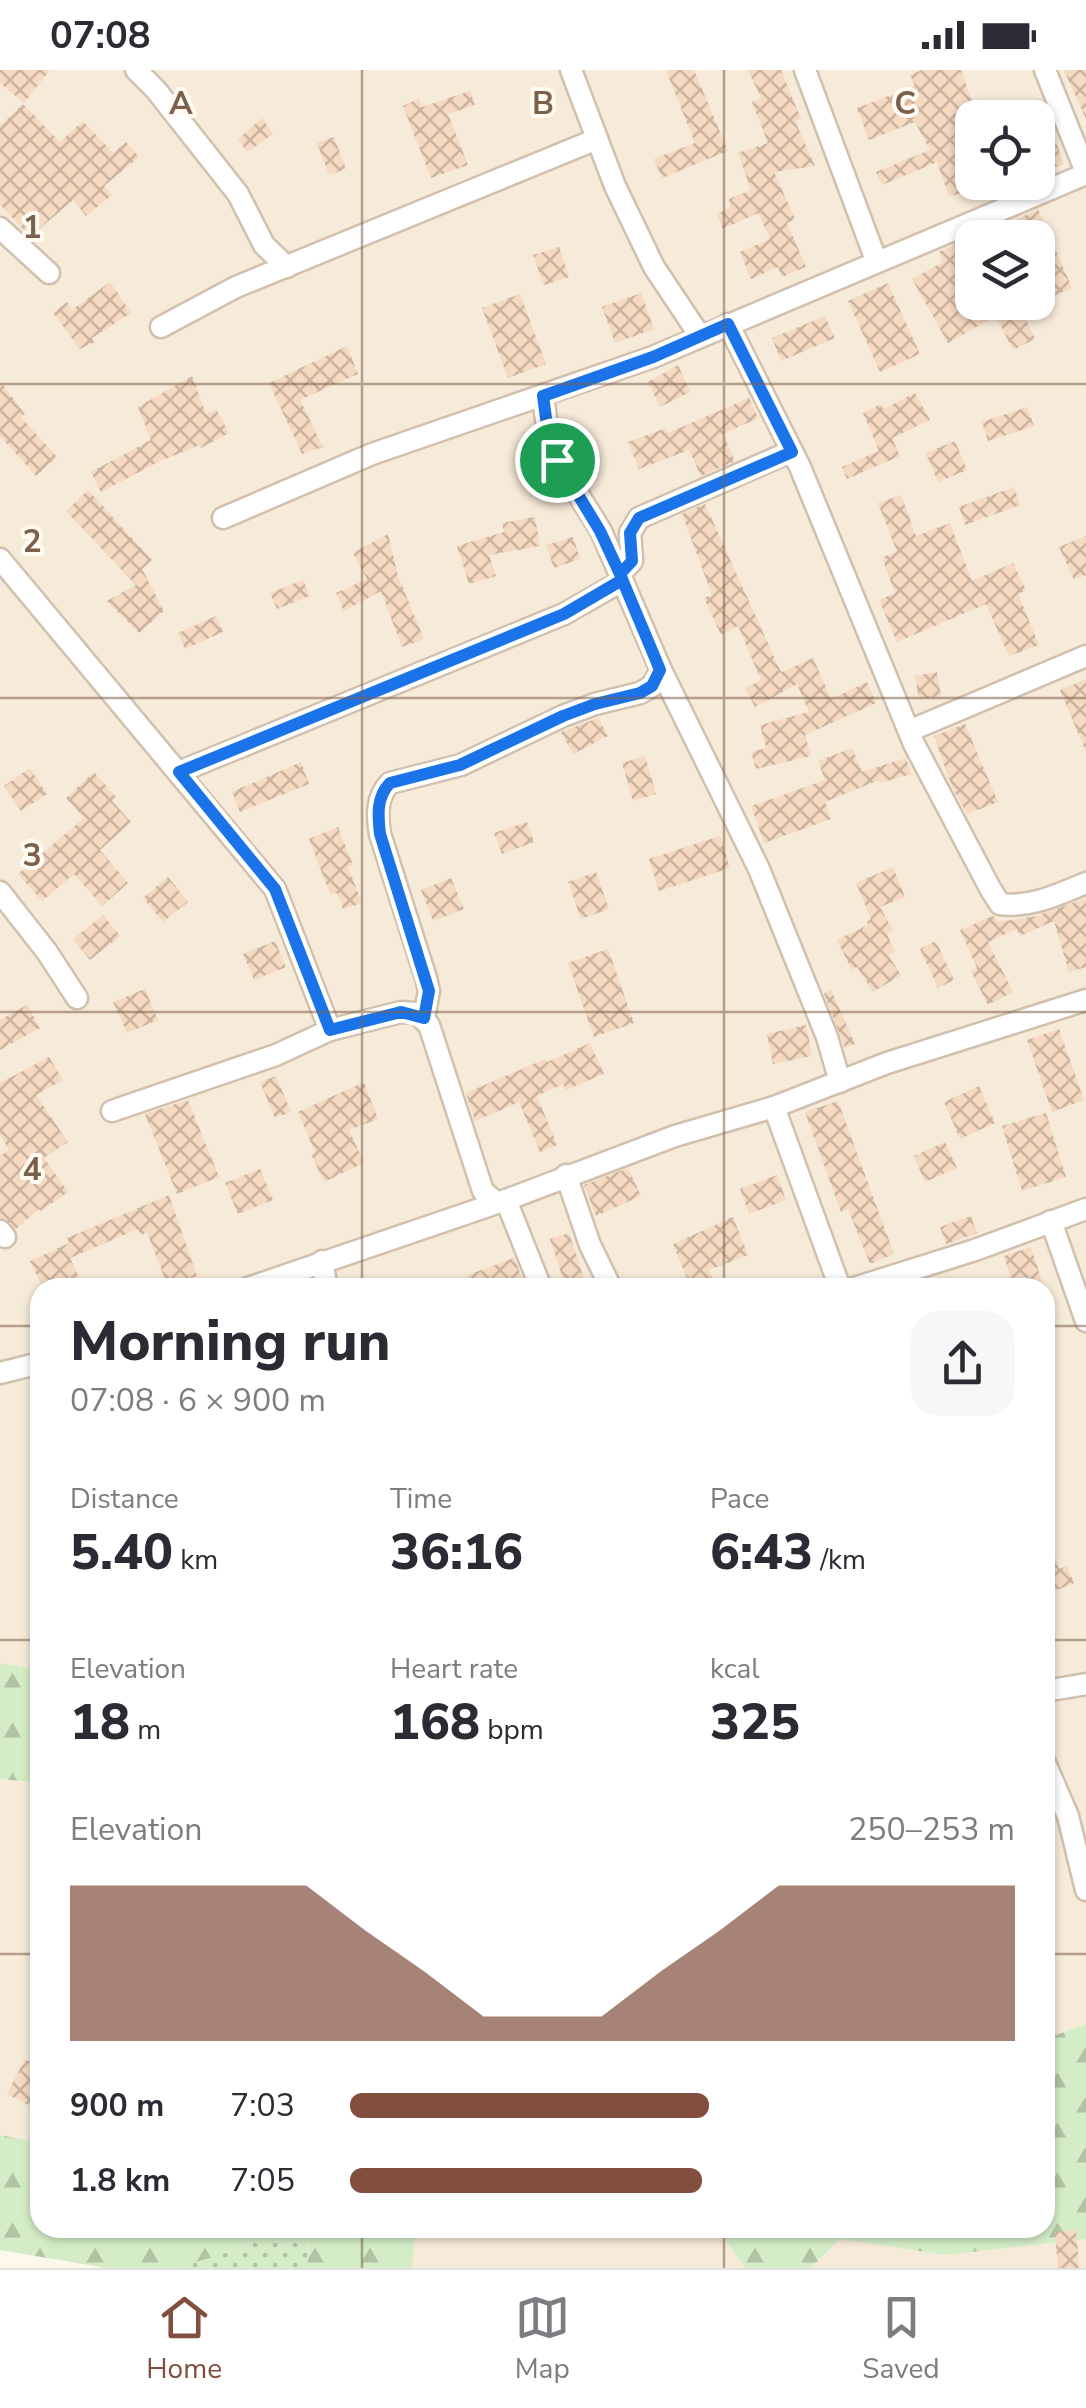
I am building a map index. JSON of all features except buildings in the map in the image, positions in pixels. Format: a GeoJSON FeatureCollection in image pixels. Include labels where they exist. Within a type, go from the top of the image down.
{"type":"FeatureCollection","features":[{"type":"Feature","properties":{"kind":"street"},"geometry":{"type":"LineString","coordinates":[[136,70],[238,194],[264,245],[286,266]]}},
{"type":"Feature","properties":{"kind":"street"},"geometry":{"type":"LineString","coordinates":[[571,70],[615,186],[654,267],[700,336]]}},
{"type":"Feature","properties":{"kind":"street"},"geometry":{"type":"LineString","coordinates":[[804,70],[876,260]]}},
{"type":"Feature","properties":{"kind":"street"},"geometry":{"type":"LineString","coordinates":[[224,518],[372,454],[543,396],[700,336],[1086,173],[1044,70]]}},
{"type":"Feature","properties":{"kind":"street"},"geometry":{"type":"LineString","coordinates":[[161,328],[256,279],[597,139]]}},
{"type":"Feature","properties":{"kind":"street"},"geometry":{"type":"LineString","coordinates":[[0,228],[49,272]]}},
{"type":"Feature","properties":{"kind":"street"},"geometry":{"type":"LineString","coordinates":[[256,279],[264,245]]}},
{"type":"Feature","properties":{"kind":"street"},"geometry":{"type":"LineString","coordinates":[[728,324],[792,452],[909,730],[1000,904],[1041,901],[1086,883]]}},
{"type":"Feature","properties":{"kind":"street"},"geometry":{"type":"LineString","coordinates":[[543,396],[549,440],[557,460],[600,531],[660,670],[759,869],[827,1038],[840,1082]]}},
{"type":"Feature","properties":{"kind":"street"},"geometry":{"type":"LineString","coordinates":[[179,772],[564,614],[621,577],[632,561],[630,533],[639,518],[792,452]]}},
{"type":"Feature","properties":{"kind":"street"},"geometry":{"type":"LineString","coordinates":[[0,560],[275,889],[330,1030]]}},
{"type":"Feature","properties":{"kind":"street"},"geometry":{"type":"LineString","coordinates":[[909,730],[1086,656]]}},
{"type":"Feature","properties":{"kind":"street"},"geometry":{"type":"LineString","coordinates":[[535,1278],[491,1201],[424,1018],[429,991],[380,834],[378,816],[390,783],[460,765],[579,710],[640,693],[652,686],[660,670]]}},
{"type":"Feature","properties":{"kind":"street"},"geometry":{"type":"LineString","coordinates":[[0,892],[77,998]]}},
{"type":"Feature","properties":{"kind":"street"},"geometry":{"type":"LineString","coordinates":[[275,1278],[674,1136],[774,1107],[999,1026],[1086,1000]]}},
{"type":"Feature","properties":{"kind":"street"},"geometry":{"type":"LineString","coordinates":[[112,1111],[276,1054],[330,1030],[401,1012],[424,1018]]}},
{"type":"Feature","properties":{"kind":"street"},"geometry":{"type":"LineString","coordinates":[[774,1107],[836,1278]]}},
{"type":"Feature","properties":{"kind":"street"},"geometry":{"type":"LineString","coordinates":[[566,1174],[590,1246],[606,1278]]}},
{"type":"Feature","properties":{"kind":"street"},"geometry":{"type":"LineString","coordinates":[[884,1278],[1086,1209]]}},
{"type":"Feature","properties":{"kind":"street"},"geometry":{"type":"LineString","coordinates":[[1051,1222],[1086,1322]]}},
{"type":"Feature","properties":{"kind":"street"},"geometry":{"type":"LineString","coordinates":[[322,1261],[325,1278]]}},
{"type":"Feature","properties":{"kind":"street"},"geometry":{"type":"LineString","coordinates":[[0,1373],[30,1366]]}},
{"type":"Feature","properties":{"kind":"street"},"geometry":{"type":"LineString","coordinates":[[1055,1689],[1086,1684]]}},
{"type":"Feature","properties":{"kind":"street"},"geometry":{"type":"LineString","coordinates":[[1055,1785],[1068,1816],[1086,1890]]}},
{"type":"Feature","properties":{"kind":"shaded area"},"geometry":{"type":"Polygon","coordinates":[[[0,70],[1086,70],[1086,2024],[1055,2035],[1055,1278],[30,1278],[30,1668],[0,1663],[0,70]]]}},
{"type":"Feature","properties":{"kind":"shaded area"},"geometry":{"type":"Polygon","coordinates":[[[0,1779],[30,1782],[30,2141],[0,2135],[0,1779]]]}},
{"type":"Feature","properties":{"kind":"shaded area"},"geometry":{"type":"Polygon","coordinates":[[[415,2238],[724,2238],[745,2268],[412,2268],[415,2238]]]}},
{"type":"Feature","properties":{"kind":"shaded area"},"geometry":{"type":"Polygon","coordinates":[[[840,2239],[946,2255],[1086,2239],[1086,2268],[811,2268],[840,2239]]]}},
{"type":"Feature","properties":{"kind":"green space"},"geometry":{"type":"Polygon","coordinates":[[[0,1663],[30,1668],[30,1782],[0,1779],[0,1663]]]}},
{"type":"Feature","properties":{"kind":"green space"},"geometry":{"type":"Polygon","coordinates":[[[1086,2024],[1086,2239],[946,2255],[840,2239],[811,2268],[745,2268],[724,2238],[1055,2238],[1055,2035],[1086,2024]]]}},
{"type":"Feature","properties":{"kind":"green space"},"geometry":{"type":"Polygon","coordinates":[[[0,2135],[30,2141],[30,2238],[242,2238],[251,2245],[177,2268],[106,2268],[0,2250],[0,2135]]]}},
{"type":"Feature","properties":{"kind":"green space"},"geometry":{"type":"Polygon","coordinates":[[[242,2238],[307,2238],[308,2268],[177,2268],[250,2245],[242,2238]]]}},
{"type":"Feature","properties":{"kind":"green space"},"geometry":{"type":"Polygon","coordinates":[[[307,2238],[415,2238],[412,2268],[308,2268],[307,2238]]]}},
{"type":"Feature","properties":{"kind":"route"},"geometry":{"type":"LineString","coordinates":[[728,324],[792,452],[639,518],[630,533],[632,561],[620,574],[660,670],[652,686],[624,699],[563,716],[460,765],[390,783],[385,788],[378,816],[380,834],[426,978],[429,991],[424,1018],[401,1012],[330,1030],[275,889],[179,772],[564,614],[622,580],[600,531],[557,460],[549,440],[543,396],[653,357],[728,324]]}}]}
